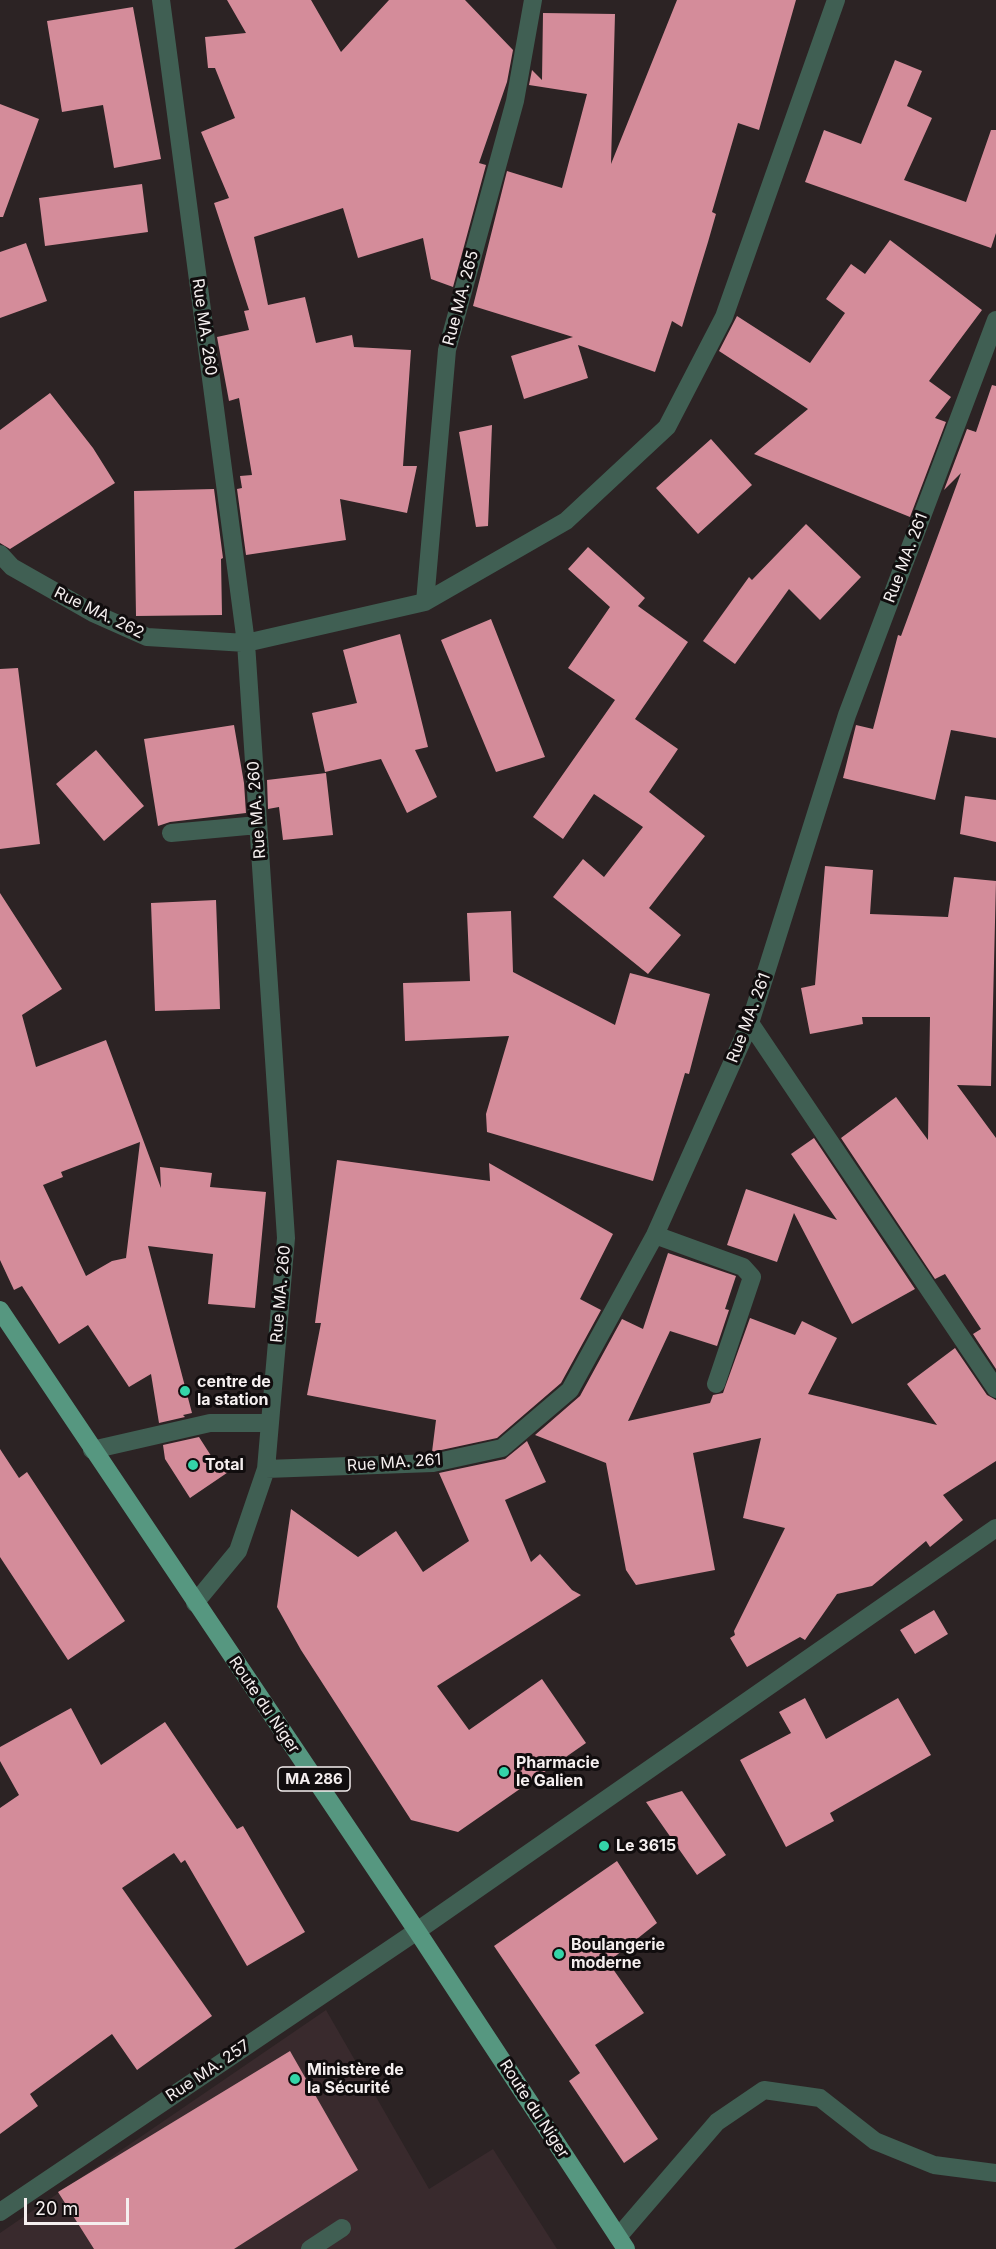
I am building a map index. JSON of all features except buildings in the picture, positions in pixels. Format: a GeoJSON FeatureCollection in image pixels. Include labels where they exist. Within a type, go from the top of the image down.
{"type":"FeatureCollection","features":[{"type":"Feature","properties":{"kind":"main road","name":"Route du Niger"},"geometry":{"type":"LineString","coordinates":[[0,1311],[417,1931],[622,2243]]}},
{"type":"Feature","properties":{"kind":"street","name":"Rue MA. 260"},"geometry":{"type":"LineString","coordinates":[[161,0],[246,642],[286,1238],[266,1469],[238,1551],[195,1603]]}},
{"type":"Feature","properties":{"kind":"street","name":"Rue MA. 265"},"geometry":{"type":"LineString","coordinates":[[425,602],[447,350],[515,101],[533,0]]}},
{"type":"Feature","properties":{"kind":"street","name":"Rue MA. 262"},"geometry":{"type":"LineString","coordinates":[[0,554],[12,567],[93,613],[147,638],[246,642],[425,602],[566,521],[667,427],[724,317],[836,0]]}},
{"type":"Feature","properties":{"kind":"street","name":"Rue MA. 261"},"geometry":{"type":"LineString","coordinates":[[266,1469],[433,1463],[502,1448],[570,1390],[655,1235],[750,1023],[847,715],[996,320]]}},
{"type":"Feature","properties":{"kind":"street"},"geometry":{"type":"LineString","coordinates":[[171,833],[258,825]]}},
{"type":"Feature","properties":{"kind":"street"},"geometry":{"type":"LineString","coordinates":[[750,1023],[996,1389]]}},
{"type":"Feature","properties":{"kind":"street"},"geometry":{"type":"LineString","coordinates":[[655,1235],[743,1267],[752,1276],[716,1384]]}},
{"type":"Feature","properties":{"kind":"street"},"geometry":{"type":"LineString","coordinates":[[92,1450],[210,1423],[270,1423]]}},
{"type":"Feature","properties":{"kind":"street","name":"Rue MA. 257"},"geometry":{"type":"LineString","coordinates":[[0,2212],[417,1931],[996,1528]]}},
{"type":"Feature","properties":{"kind":"street"},"geometry":{"type":"LineString","coordinates":[[622,2243],[717,2122],[764,2090],[820,2098],[875,2141],[934,2165],[996,2173]]}},
{"type":"Feature","properties":{"kind":"street"},"geometry":{"type":"LineString","coordinates":[[310,2249],[342,2228]]}},
{"type":"Feature","properties":{"kind":"shaded area","name":"Ministère de la Sécurité"},"geometry":{"type":"Polygon","coordinates":[[[326,2010],[429,2189],[493,2149],[557,2249],[0,2249],[0,2233],[326,2010]]]}},
{"type":"Feature","properties":{"kind":"place","name":"centre de la station"},"geometry":{"type":"Point","coordinates":[185,1391]}},
{"type":"Feature","properties":{"kind":"place","name":"Total"},"geometry":{"type":"Point","coordinates":[193,1465]}},
{"type":"Feature","properties":{"kind":"place","name":"Pharmacie le Galien"},"geometry":{"type":"Point","coordinates":[504,1772]}},
{"type":"Feature","properties":{"kind":"place","name":"Le 3615"},"geometry":{"type":"Point","coordinates":[604,1846]}},
{"type":"Feature","properties":{"kind":"place","name":"Boulangerie moderne"},"geometry":{"type":"Point","coordinates":[559,1954]}},
{"type":"Feature","properties":{"kind":"place","name":"Ministère de la Sécurité"},"geometry":{"type":"Point","coordinates":[295,2079]}}]}
